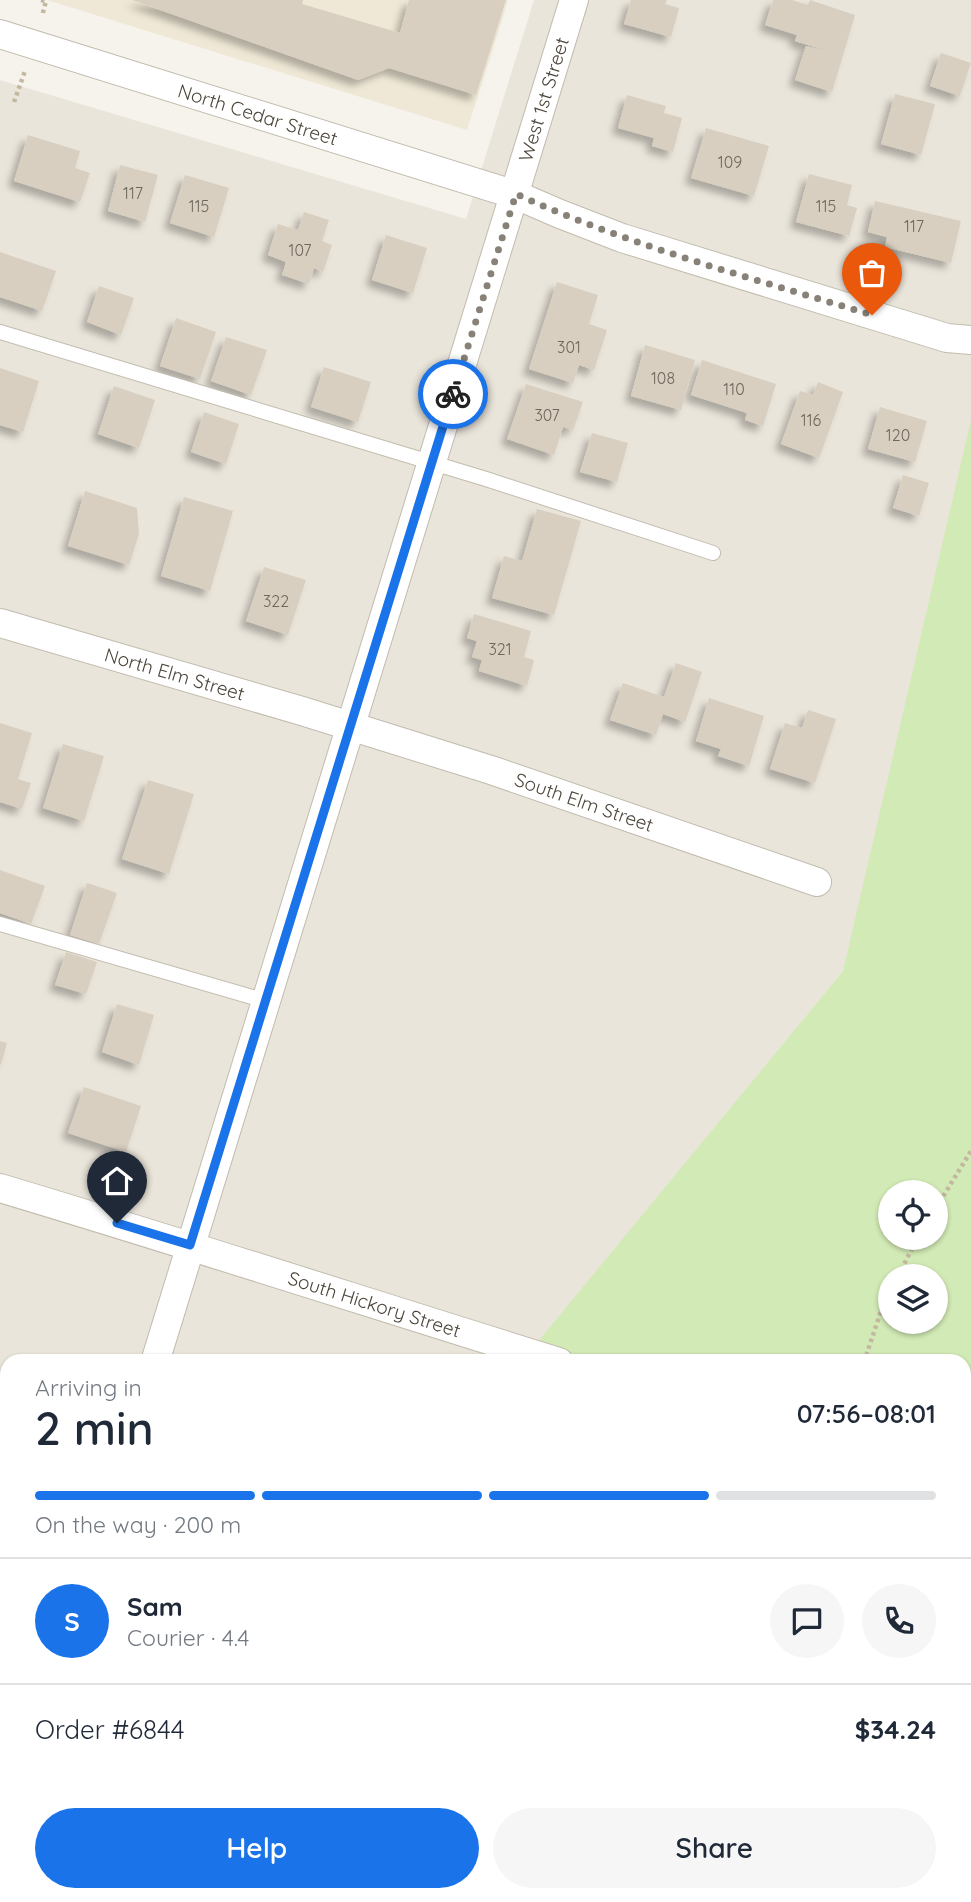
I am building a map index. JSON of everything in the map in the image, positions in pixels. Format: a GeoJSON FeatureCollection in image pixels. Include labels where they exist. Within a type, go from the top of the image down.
{"type":"FeatureCollection","features":[{"type":"Feature","properties":{"kind":"street","name":"West 1st Street"},"geometry":{"type":"LineString","coordinates":[[157,1354],[574,0]]}},
{"type":"Feature","properties":{"kind":"street","name":"North Cedar Street"},"geometry":{"type":"LineString","coordinates":[[0,34],[516,194],[622,238],[947,338],[971,340]]}},
{"type":"Feature","properties":{"kind":"street","name":"North Elm Street"},"geometry":{"type":"LineString","coordinates":[[0,623],[350,726]]}},
{"type":"Feature","properties":{"kind":"street","name":"South Elm Street"},"geometry":{"type":"LineString","coordinates":[[350,726],[491,770],[817,882]]}},
{"type":"Feature","properties":{"kind":"street","name":"South Hickory Street"},"geometry":{"type":"LineString","coordinates":[[0,1188],[533,1354]]}},
{"type":"Feature","properties":{"kind":"lane"},"geometry":{"type":"LineString","coordinates":[[0,332],[431,463],[713,553]]}},
{"type":"Feature","properties":{"kind":"lane"},"geometry":{"type":"LineString","coordinates":[[0,924],[266,1001]]}},
{"type":"Feature","properties":{"kind":"path"},"geometry":{"type":"LineString","coordinates":[[948,1189],[971,1152]]}},
{"type":"Feature","properties":{"kind":"path"},"geometry":{"type":"LineString","coordinates":[[867,1354],[878,1320]]}},
{"type":"Feature","properties":{"kind":"shaded area"},"geometry":{"type":"Polygon","coordinates":[[[47,0],[508,0],[467,130],[47,0]]]}},
{"type":"Feature","properties":{"kind":"shaded area"},"geometry":{"type":"Polygon","coordinates":[[[534,0],[971,0],[971,530],[843,971],[529,1354],[0,1354],[0,80],[466,219],[534,0]]]}},
{"type":"Feature","properties":{"kind":"green space"},"geometry":{"type":"Polygon","coordinates":[[[971,420],[971,1354],[528,1354],[843,971],[971,420]]]}},
{"type":"Feature","properties":{"kind":"building"},"geometry":{"type":"Polygon","coordinates":[[[132,0],[303,0],[302,4],[400,33],[409,0],[506,0],[476,95],[389,68],[358,80],[132,0]]]}},
{"type":"Feature","properties":{"kind":"building"},"geometry":{"type":"Polygon","coordinates":[[[631,0],[667,0],[665,4],[679,8],[671,37],[624,24],[631,0]]]}},
{"type":"Feature","properties":{"kind":"building"},"geometry":{"type":"Polygon","coordinates":[[[773,0],[792,0],[808,5],[810,0],[855,15],[832,92],[795,80],[806,46],[828,51],[795,41],[797,35],[765,25],[773,0]]]}},
{"type":"Feature","properties":{"kind":"building"},"geometry":{"type":"Polygon","coordinates":[[[941,53],[971,63],[960,96],[930,86],[941,53]]]}},
{"type":"Feature","properties":{"kind":"building"},"geometry":{"type":"Polygon","coordinates":[[[895,94],[935,104],[921,155],[881,144],[895,94]]]}},
{"type":"Feature","properties":{"kind":"building"},"geometry":{"type":"Polygon","coordinates":[[[627,95],[666,106],[664,113],[682,118],[673,152],[652,146],[654,138],[618,128],[627,95]]]}},
{"type":"Feature","properties":{"kind":"building"},"geometry":{"type":"Polygon","coordinates":[[[706,128],[769,146],[754,196],[691,178],[706,128]]]}},
{"type":"Feature","properties":{"kind":"building"},"geometry":{"type":"Polygon","coordinates":[[[28,135],[80,151],[75,168],[90,173],[80,202],[14,181],[28,135]]]}},
{"type":"Feature","properties":{"kind":"building"},"geometry":{"type":"Polygon","coordinates":[[[120,165],[158,175],[145,222],[108,211],[120,165]]]}},
{"type":"Feature","properties":{"kind":"building"},"geometry":{"type":"Polygon","coordinates":[[[809,174],[852,185],[847,205],[857,208],[849,236],[796,222],[809,174]]]}},
{"type":"Feature","properties":{"kind":"building"},"geometry":{"type":"Polygon","coordinates":[[[185,175],[229,188],[214,237],[170,223],[185,175]]]}},
{"type":"Feature","properties":{"kind":"building"},"geometry":{"type":"Polygon","coordinates":[[[875,201],[961,221],[951,263],[885,247],[887,237],[868,232],[875,201]]]}},
{"type":"Feature","properties":{"kind":"building"},"geometry":{"type":"Polygon","coordinates":[[[304,212],[329,220],[322,241],[332,245],[323,272],[314,268],[309,284],[282,275],[286,262],[268,255],[278,224],[298,230],[304,212]]]}},
{"type":"Feature","properties":{"kind":"building"},"geometry":{"type":"Polygon","coordinates":[[[386,235],[427,248],[413,293],[372,280],[386,235]]]}},
{"type":"Feature","properties":{"kind":"building"},"geometry":{"type":"Polygon","coordinates":[[[0,252],[56,271],[42,311],[0,297],[0,252]]]}},
{"type":"Feature","properties":{"kind":"building"},"geometry":{"type":"Polygon","coordinates":[[[557,282],[598,295],[589,324],[607,330],[594,370],[579,365],[573,383],[529,369],[557,282]]]}},
{"type":"Feature","properties":{"kind":"building"},"geometry":{"type":"Polygon","coordinates":[[[99,286],[134,298],[121,335],[87,322],[99,286]]]}},
{"type":"Feature","properties":{"kind":"building"},"geometry":{"type":"Polygon","coordinates":[[[176,318],[216,332],[200,379],[160,366],[176,318]]]}},
{"type":"Feature","properties":{"kind":"building"},"geometry":{"type":"Polygon","coordinates":[[[226,337],[267,350],[251,395],[211,381],[226,337]]]}},
{"type":"Feature","properties":{"kind":"building"},"geometry":{"type":"Polygon","coordinates":[[[645,345],[695,360],[681,410],[631,396],[645,345]]]}},
{"type":"Feature","properties":{"kind":"building"},"geometry":{"type":"Polygon","coordinates":[[[702,360],[776,384],[763,426],[745,420],[747,413],[691,395],[702,360]]]}},
{"type":"Feature","properties":{"kind":"building"},"geometry":{"type":"Polygon","coordinates":[[[324,367],[371,382],[358,422],[311,407],[324,367]]]}},
{"type":"Feature","properties":{"kind":"building"},"geometry":{"type":"Polygon","coordinates":[[[0,368],[39,381],[23,432],[0,425],[0,368]]]}},
{"type":"Feature","properties":{"kind":"building"},"geometry":{"type":"Polygon","coordinates":[[[818,382],[843,392],[819,458],[781,444],[800,391],[813,395],[818,382]]]}},
{"type":"Feature","properties":{"kind":"building"},"geometry":{"type":"Polygon","coordinates":[[[526,384],[583,402],[573,430],[563,427],[554,455],[507,439],[526,384]]]}},
{"type":"Feature","properties":{"kind":"building"},"geometry":{"type":"Polygon","coordinates":[[[114,386],[155,400],[139,448],[98,434],[114,386]]]}},
{"type":"Feature","properties":{"kind":"building"},"geometry":{"type":"Polygon","coordinates":[[[880,407],[927,421],[915,462],[868,449],[880,407]]]}},
{"type":"Feature","properties":{"kind":"building"},"geometry":{"type":"Polygon","coordinates":[[[204,412],[239,424],[226,464],[191,452],[204,412]]]}},
{"type":"Feature","properties":{"kind":"building"},"geometry":{"type":"Polygon","coordinates":[[[592,433],[628,443],[617,482],[580,472],[592,433]]]}},
{"type":"Feature","properties":{"kind":"building"},"geometry":{"type":"Polygon","coordinates":[[[903,475],[929,483],[919,516],[893,508],[903,475]]]}},
{"type":"Feature","properties":{"kind":"building"},"geometry":{"type":"Polygon","coordinates":[[[85,491],[137,508],[139,534],[129,565],[68,546],[85,491]]]}},
{"type":"Feature","properties":{"kind":"building"},"geometry":{"type":"Polygon","coordinates":[[[184,497],[233,511],[210,591],[161,576],[184,497]]]}},
{"type":"Feature","properties":{"kind":"building"},"geometry":{"type":"Polygon","coordinates":[[[537,509],[581,521],[554,615],[492,598],[504,556],[522,561],[537,509]]]}},
{"type":"Feature","properties":{"kind":"building"},"geometry":{"type":"Polygon","coordinates":[[[264,567],[306,580],[288,635],[246,621],[264,567]]]}},
{"type":"Feature","properties":{"kind":"building"},"geometry":{"type":"Polygon","coordinates":[[[474,614],[531,631],[524,657],[534,660],[527,686],[479,671],[482,660],[472,657],[477,641],[467,638],[474,614]]]}},
{"type":"Feature","properties":{"kind":"building"},"geometry":{"type":"Polygon","coordinates":[[[676,663],[702,672],[685,722],[663,714],[656,735],[610,720],[623,683],[664,697],[676,663]]]}},
{"type":"Feature","properties":{"kind":"building"},"geometry":{"type":"Polygon","coordinates":[[[709,698],[764,716],[749,766],[718,756],[721,749],[696,741],[709,698]]]}},
{"type":"Feature","properties":{"kind":"building"},"geometry":{"type":"Polygon","coordinates":[[[808,710],[836,719],[815,783],[770,769],[785,723],[802,728],[808,710]]]}},
{"type":"Feature","properties":{"kind":"building"},"geometry":{"type":"Polygon","coordinates":[[[0,723],[32,733],[18,779],[31,783],[22,809],[0,802],[0,723]]]}},
{"type":"Feature","properties":{"kind":"building"},"geometry":{"type":"Polygon","coordinates":[[[63,744],[104,756],[84,821],[43,808],[63,744]]]}},
{"type":"Feature","properties":{"kind":"building"},"geometry":{"type":"Polygon","coordinates":[[[148,780],[194,794],[169,874],[122,859],[148,780]]]}},
{"type":"Feature","properties":{"kind":"building"},"geometry":{"type":"Polygon","coordinates":[[[0,870],[45,886],[31,924],[0,913],[0,870]]]}},
{"type":"Feature","properties":{"kind":"building"},"geometry":{"type":"Polygon","coordinates":[[[87,883],[117,893],[99,944],[70,935],[87,883]]]}},
{"type":"Feature","properties":{"kind":"building"},"geometry":{"type":"Polygon","coordinates":[[[66,952],[97,962],[86,994],[55,985],[66,952]]]}},
{"type":"Feature","properties":{"kind":"building"},"geometry":{"type":"Polygon","coordinates":[[[117,1004],[154,1015],[139,1065],[102,1052],[117,1004]]]}},
{"type":"Feature","properties":{"kind":"building"},"geometry":{"type":"Polygon","coordinates":[[[0,1041],[7,1043],[1,1064],[0,1064],[0,1041]]]}},
{"type":"Feature","properties":{"kind":"building"},"geometry":{"type":"Polygon","coordinates":[[[84,1087],[141,1106],[126,1152],[68,1133],[84,1087]]]}},
{"type":"Feature","properties":{"kind":"way so far"},"geometry":{"type":"LineString","coordinates":[[453,394],[516,194],[622,238],[872,315]]}},
{"type":"Feature","properties":{"kind":"route"},"geometry":{"type":"LineString","coordinates":[[117,1223],[190,1245],[453,394]]}}]}
